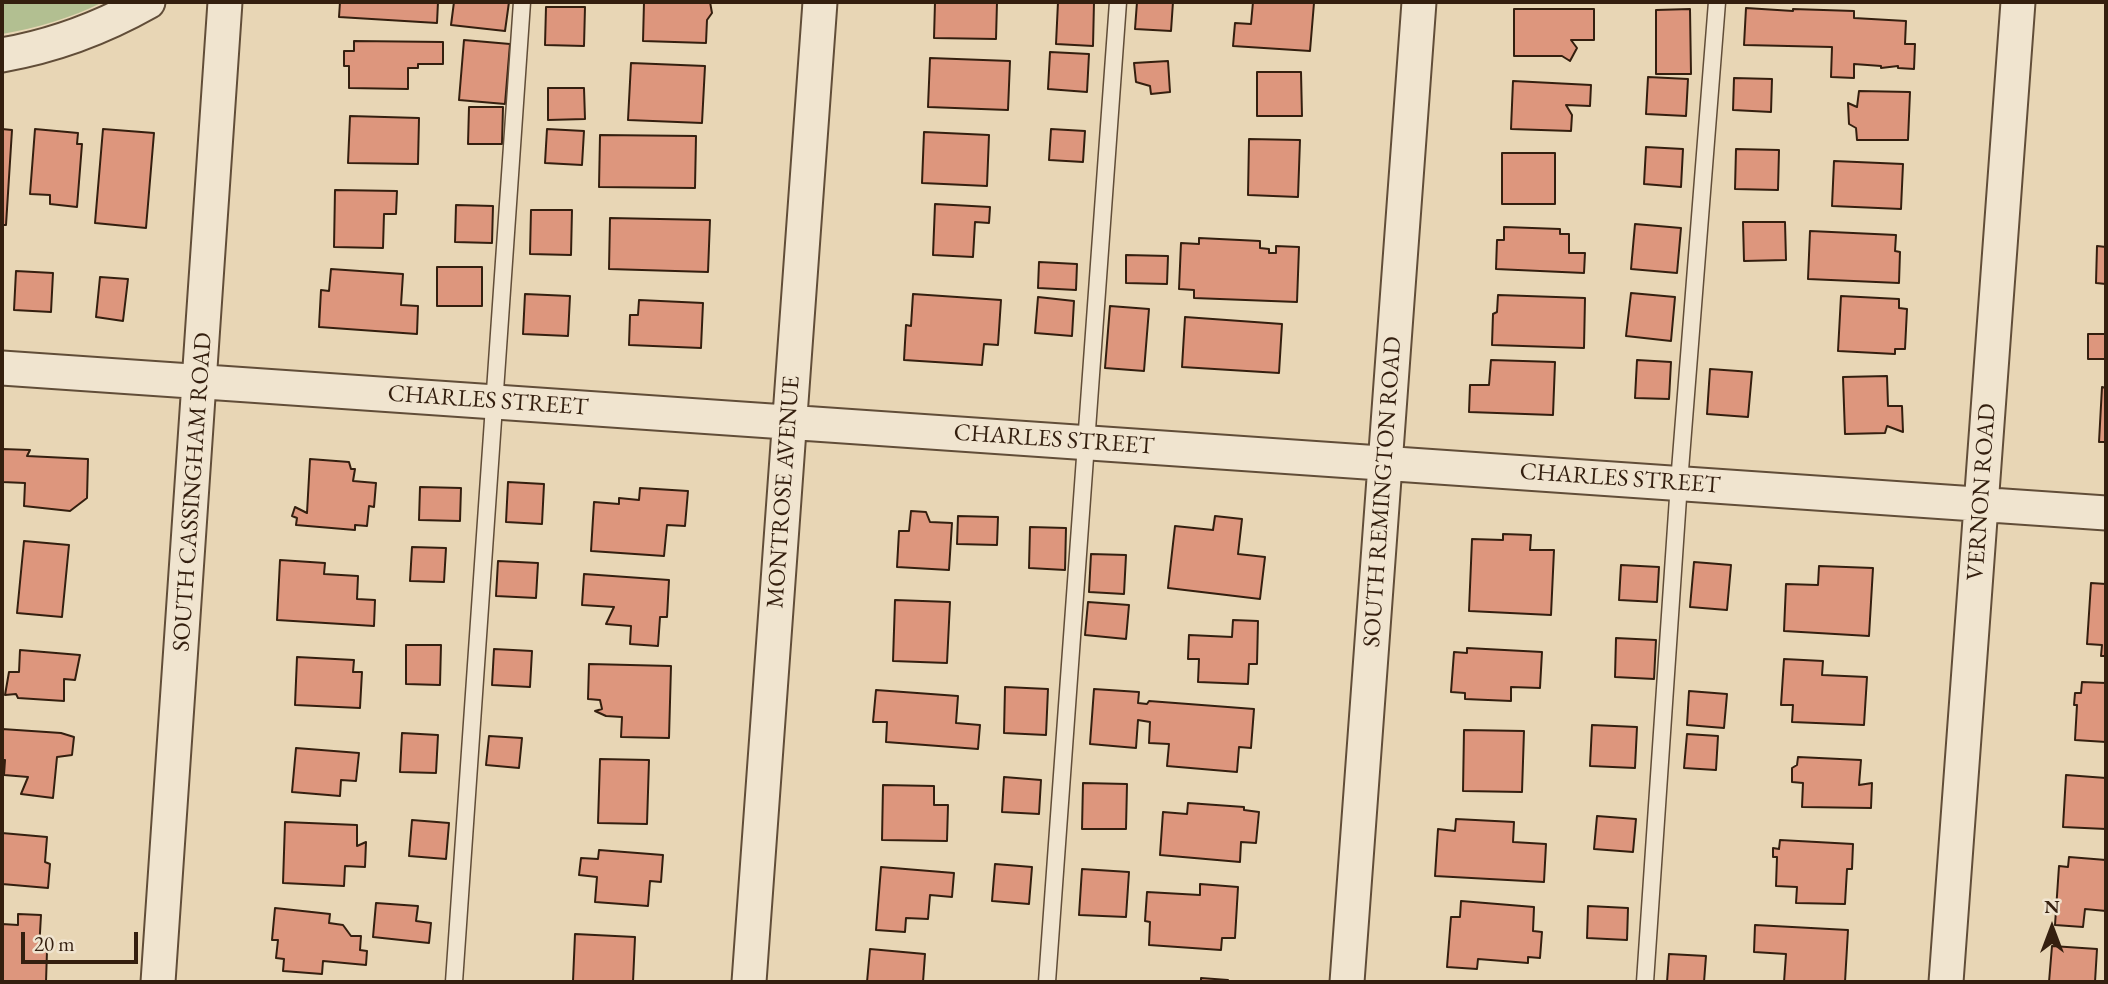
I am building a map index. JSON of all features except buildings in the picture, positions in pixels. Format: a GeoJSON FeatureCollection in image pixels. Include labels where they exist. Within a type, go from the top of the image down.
{"type":"FeatureCollection","features":[{"type":"Feature","properties":{"kind":"street"},"geometry":{"type":"LineString","coordinates":[[2,55],[35,50],[88,33],[148,2]]}},
{"type":"Feature","properties":{"kind":"street","name":"SOUTH CASSINGHAM ROAD"},"geometry":{"type":"LineString","coordinates":[[158,982],[225,2]]}},
{"type":"Feature","properties":{"kind":"street","name":"MONTROSE AVENUE"},"geometry":{"type":"LineString","coordinates":[[749,982],[820,2]]}},
{"type":"Feature","properties":{"kind":"street","name":"SOUTH REMINGTON ROAD"},"geometry":{"type":"LineString","coordinates":[[1347,982],[1419,2]]}},
{"type":"Feature","properties":{"kind":"street","name":"VERNON ROAD"},"geometry":{"type":"LineString","coordinates":[[1946,982],[2018,2]]}},
{"type":"Feature","properties":{"kind":"street","name":"CHARLES STREET"},"geometry":{"type":"LineString","coordinates":[[2,368],[2106,513]]}},
{"type":"Feature","properties":{"kind":"lane"},"geometry":{"type":"LineString","coordinates":[[454,982],[522,2]]}},
{"type":"Feature","properties":{"kind":"lane"},"geometry":{"type":"LineString","coordinates":[[1048,982],[1118,2]]}},
{"type":"Feature","properties":{"kind":"lane"},"geometry":{"type":"LineString","coordinates":[[1645,982],[1679,484],[1717,2]]}},
{"type":"Feature","properties":{"kind":"green space"},"geometry":{"type":"Polygon","coordinates":[[[2,2],[103,2],[54,22],[2,34],[2,2]]]}}]}
